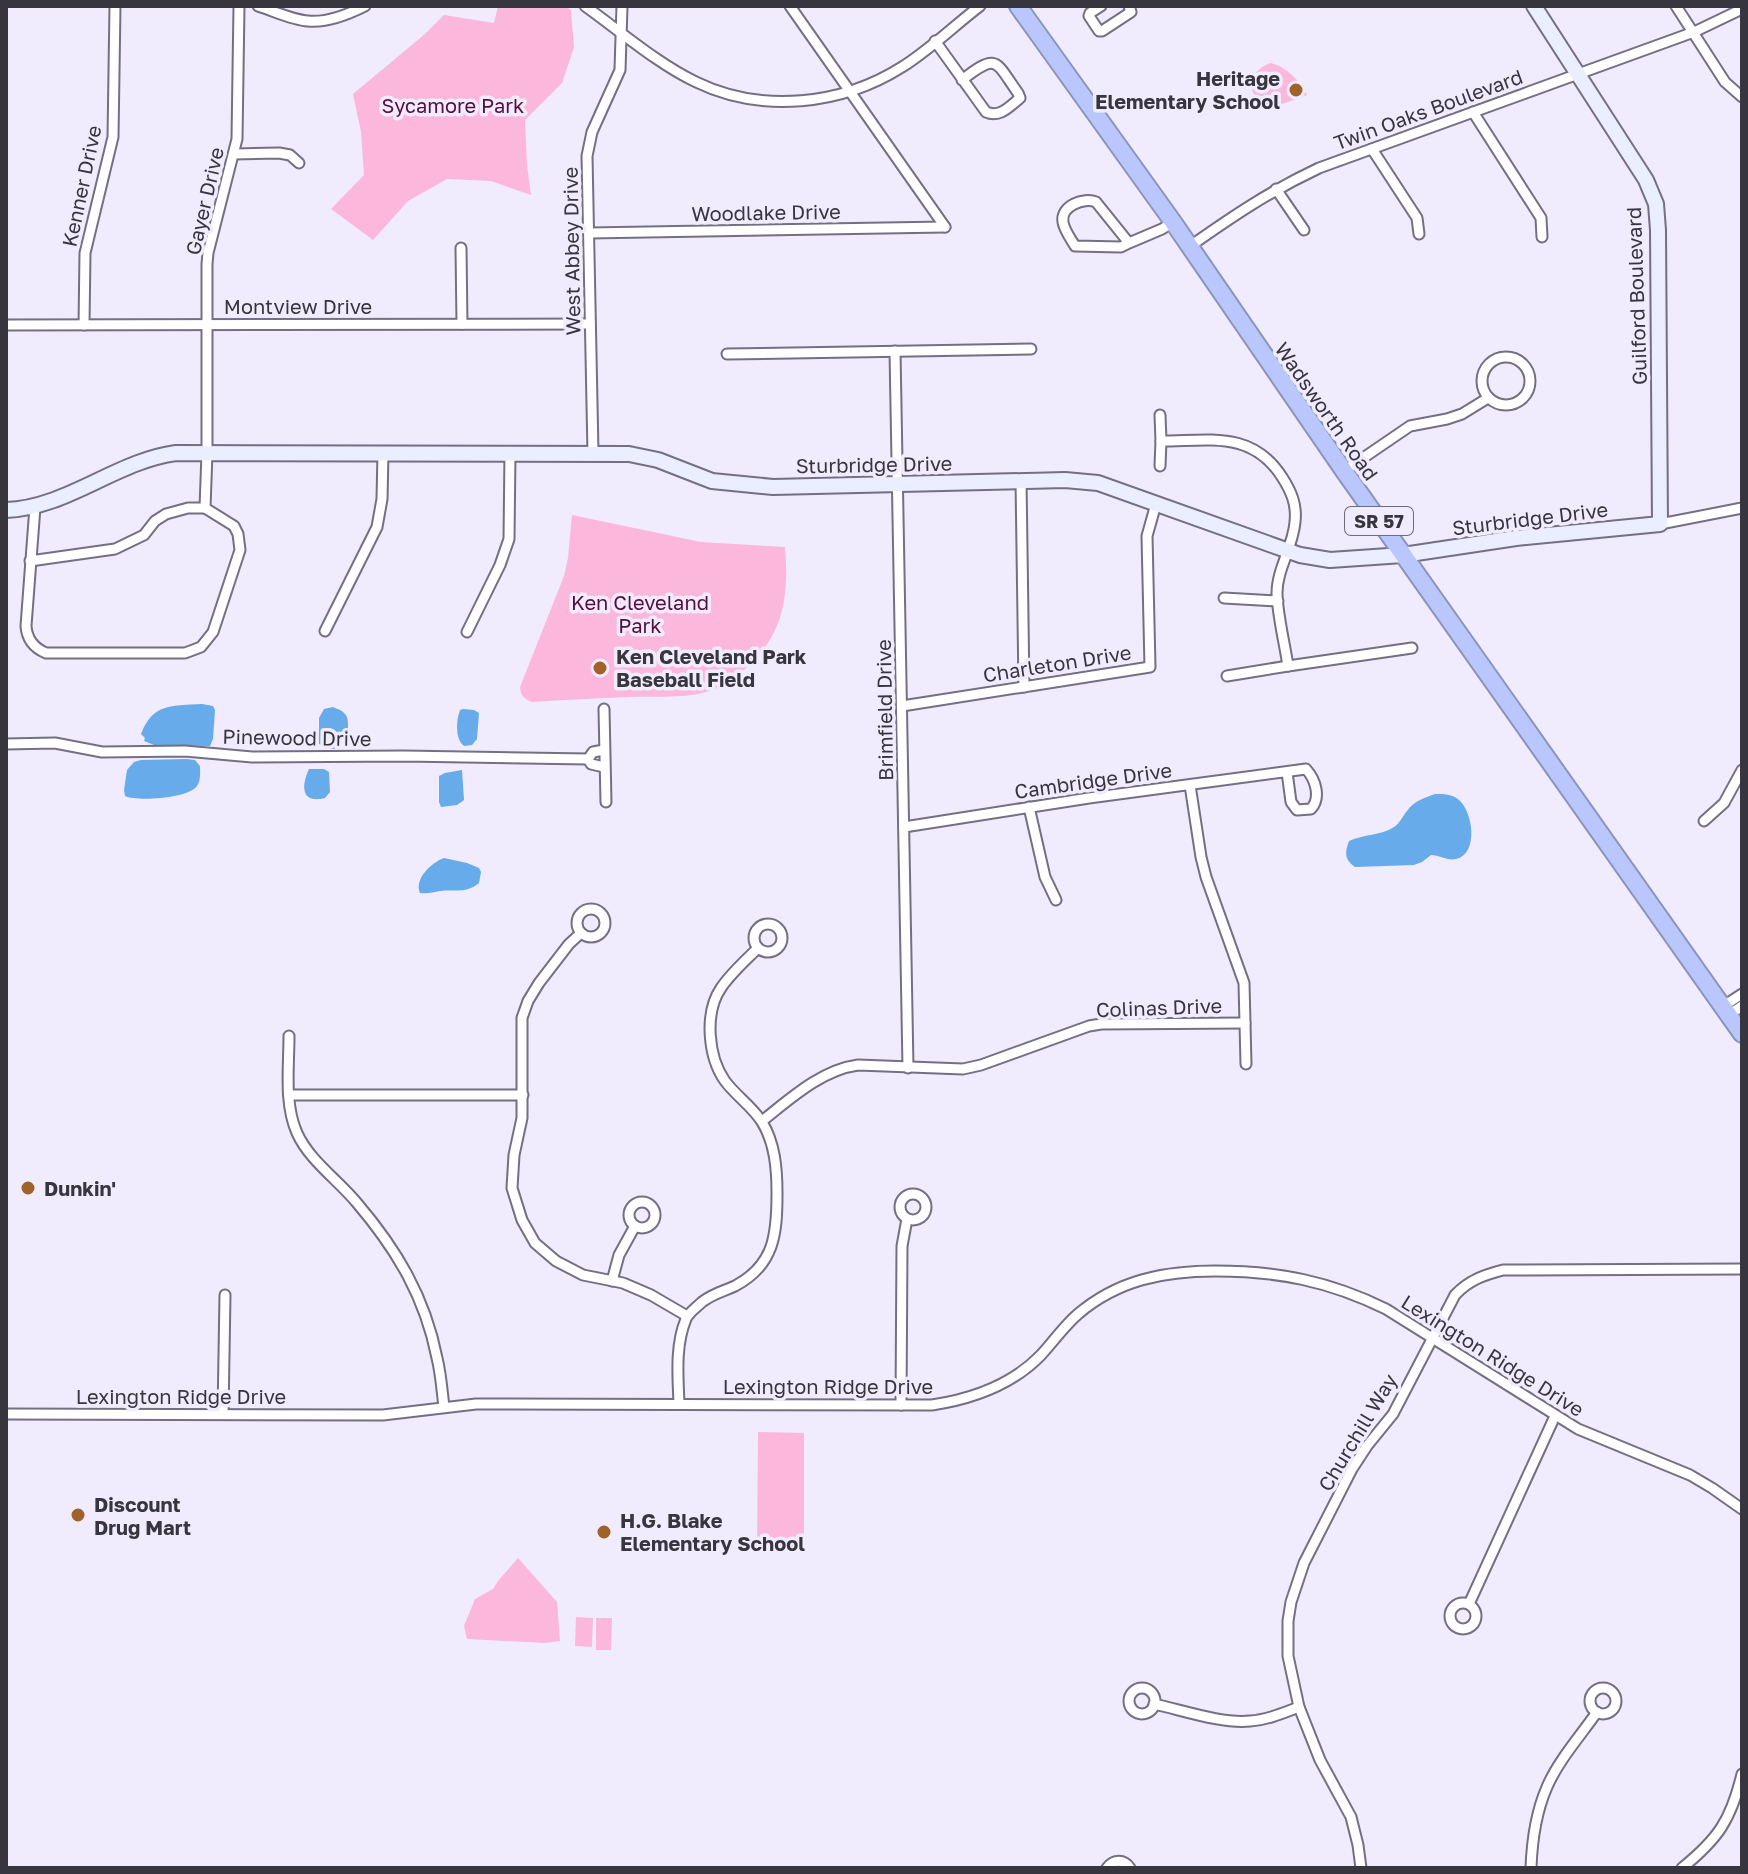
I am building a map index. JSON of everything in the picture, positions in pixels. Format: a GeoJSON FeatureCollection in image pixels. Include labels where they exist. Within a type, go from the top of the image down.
{"type":"FeatureCollection","features":[{"type":"Feature","properties":{"kind":"highway","name":"Wadsworth Road"},"geometry":{"type":"LineString","coordinates":[[1018,6],[1173,222],[1403,555],[1731,1009],[1742,1034]]}},
{"type":"Feature","properties":{"kind":"street","name":"Kenner Drive"},"geometry":{"type":"LineString","coordinates":[[84,325],[85,253],[113,137],[115,6]]}},
{"type":"Feature","properties":{"kind":"street","name":"Gayer Drive"},"geometry":{"type":"LineString","coordinates":[[205,508],[208,253],[237,139],[239,6]]}},
{"type":"Feature","properties":{"kind":"street"},"geometry":{"type":"LineString","coordinates":[[258,6],[313,22],[365,6]]}},
{"type":"Feature","properties":{"kind":"street"},"geometry":{"type":"LineString","coordinates":[[585,6],[680,74],[705,86],[754,99],[788,102],[822,98],[870,85],[904,66],[980,6]]}},
{"type":"Feature","properties":{"kind":"street","name":"West Abbey Drive"},"geometry":{"type":"LineString","coordinates":[[593,453],[589,144],[620,70],[622,6]]}},
{"type":"Feature","properties":{"kind":"street"},"geometry":{"type":"LineString","coordinates":[[790,6],[850,91]]}},
{"type":"Feature","properties":{"kind":"street"},"geometry":{"type":"LineString","coordinates":[[1101,6],[1089,16],[1099,31],[1131,12],[1129,6]]}},
{"type":"Feature","properties":{"kind":"street","name":"Guilford Boulevard"},"geometry":{"type":"LineString","coordinates":[[1534,6],[1646,180],[1656,204],[1660,524]]}},
{"type":"Feature","properties":{"kind":"street"},"geometry":{"type":"LineString","coordinates":[[1676,6],[1725,82],[1742,97]]}},
{"type":"Feature","properties":{"kind":"street","name":"Twin Oaks Boulevard"},"geometry":{"type":"LineString","coordinates":[[1189,247],[1245,207],[1319,168],[1694,32],[1742,9]]}},
{"type":"Feature","properties":{"kind":"street"},"geometry":{"type":"LineString","coordinates":[[935,41],[962,80],[986,112],[1000,114],[1020,98],[997,64],[990,61],[962,80]]}},
{"type":"Feature","properties":{"kind":"street","name":"Woodlake Drive"},"geometry":{"type":"LineString","coordinates":[[589,233],[945,227],[850,91]]}},
{"type":"Feature","properties":{"kind":"street"},"geometry":{"type":"LineString","coordinates":[[1473,112],[1541,218],[1542,237]]}},
{"type":"Feature","properties":{"kind":"street"},"geometry":{"type":"LineString","coordinates":[[1372,149],[1417,218],[1419,234]]}},
{"type":"Feature","properties":{"kind":"street"},"geometry":{"type":"LineString","coordinates":[[234,154],[279,153],[290,155],[299,163]]}},
{"type":"Feature","properties":{"kind":"street"},"geometry":{"type":"LineString","coordinates":[[1276,189],[1304,230]]}},
{"type":"Feature","properties":{"kind":"street"},"geometry":{"type":"LineString","coordinates":[[1129,243],[1091,199],[1081,200],[1065,211],[1063,224],[1075,246],[1121,247],[1173,222]]}},
{"type":"Feature","properties":{"kind":"street"},"geometry":{"type":"LineString","coordinates":[[461,248],[462,324]]}},
{"type":"Feature","properties":{"kind":"street","name":"Montview Drive"},"geometry":{"type":"LineString","coordinates":[[6,325],[590,324]]}},
{"type":"Feature","properties":{"kind":"street"},"geometry":{"type":"LineString","coordinates":[[727,354],[1031,349]]}},
{"type":"Feature","properties":{"kind":"street","name":"Brimfield Drive"},"geometry":{"type":"LineString","coordinates":[[895,351],[908,1068]]}},
{"type":"Feature","properties":{"kind":"street"},"geometry":{"type":"LineString","coordinates":[[1506,356],[1527,367],[1531,383],[1529,391],[1518,403],[1503,406],[1488,398],[1482,376],[1490,362],[1506,356]]}},
{"type":"Feature","properties":{"kind":"street"},"geometry":{"type":"LineString","coordinates":[[1344,471],[1410,426],[1462,414],[1488,398]]}},
{"type":"Feature","properties":{"kind":"street"},"geometry":{"type":"LineString","coordinates":[[1160,415],[1160,466]]}},
{"type":"Feature","properties":{"kind":"street"},"geometry":{"type":"LineString","coordinates":[[1161,441],[1230,441],[1245,444],[1275,465],[1291,491],[1295,525],[1277,594],[1288,666]]}},
{"type":"Feature","properties":{"kind":"street","name":"Sturbridge Drive"},"geometry":{"type":"LineString","coordinates":[[6,510],[35,507],[147,459],[176,453],[593,453],[644,456],[712,481],[773,487],[1021,480],[1098,483],[1288,551],[1330,560],[1403,555],[1516,538],[1660,524],[1742,508]]}},
{"type":"Feature","properties":{"kind":"street"},"geometry":{"type":"LineString","coordinates":[[325,631],[377,527],[382,499],[383,453]]}},
{"type":"Feature","properties":{"kind":"street"},"geometry":{"type":"LineString","coordinates":[[467,632],[506,551],[510,526],[510,453]]}},
{"type":"Feature","properties":{"kind":"street"},"geometry":{"type":"LineString","coordinates":[[1021,480],[1024,687]]}},
{"type":"Feature","properties":{"kind":"street","name":"Charleton Drive"},"geometry":{"type":"LineString","coordinates":[[902,706],[1150,667],[1147,536],[1156,504]]}},
{"type":"Feature","properties":{"kind":"street"},"geometry":{"type":"LineString","coordinates":[[30,561],[115,549],[144,535],[155,521],[166,514],[188,508],[205,508],[234,526],[240,550],[213,632],[201,647],[185,653],[46,653],[29,640],[26,626],[30,561],[35,507]]}},
{"type":"Feature","properties":{"kind":"street"},"geometry":{"type":"LineString","coordinates":[[1224,598],[1278,601]]}},
{"type":"Feature","properties":{"kind":"street"},"geometry":{"type":"LineString","coordinates":[[1227,676],[1412,648]]}},
{"type":"Feature","properties":{"kind":"street"},"geometry":{"type":"LineString","coordinates":[[604,709],[606,802]]}},
{"type":"Feature","properties":{"kind":"street","name":"Pinewood Drive"},"geometry":{"type":"LineString","coordinates":[[6,744],[55,743],[102,752],[185,751],[252,757],[588,759],[591,764],[604,767]]}},
{"type":"Feature","properties":{"kind":"street"},"geometry":{"type":"LineString","coordinates":[[588,759],[593,752],[604,750]]}},
{"type":"Feature","properties":{"kind":"street"},"geometry":{"type":"LineString","coordinates":[[1306,769],[1312,776],[1317,800],[1311,809],[1297,810],[1294,807],[1287,772],[1306,769]]}},
{"type":"Feature","properties":{"kind":"street"},"geometry":{"type":"LineString","coordinates":[[1704,821],[1724,803],[1742,770]]}},
{"type":"Feature","properties":{"kind":"street","name":"Cambridge Drive"},"geometry":{"type":"LineString","coordinates":[[904,827],[1287,772]]}},
{"type":"Feature","properties":{"kind":"street"},"geometry":{"type":"LineString","coordinates":[[1190,785],[1206,877],[1244,983],[1246,1064]]}},
{"type":"Feature","properties":{"kind":"street"},"geometry":{"type":"LineString","coordinates":[[1029,807],[1045,877],[1056,900]]}},
{"type":"Feature","properties":{"kind":"street"},"geometry":{"type":"LineString","coordinates":[[581,933],[539,983],[522,1018],[522,1118],[514,1155],[512,1188],[522,1220],[535,1243],[556,1261],[583,1275],[612,1281],[651,1295],[687,1316]]}},
{"type":"Feature","properties":{"kind":"street"},"geometry":{"type":"LineString","coordinates":[[679,1404],[679,1348],[687,1316],[712,1294],[736,1286],[762,1265],[774,1243],[777,1172],[771,1144],[762,1121],[723,1079],[712,1046],[713,1008],[719,991],[758,948]]}},
{"type":"Feature","properties":{"kind":"street"},"geometry":{"type":"LineString","coordinates":[[1731,1009],[1742,994]]}},
{"type":"Feature","properties":{"kind":"street","name":"Colinas Drive"},"geometry":{"type":"LineString","coordinates":[[762,1121],[837,1069],[858,1065],[974,1067],[1101,1024],[1245,1023]]}},
{"type":"Feature","properties":{"kind":"street"},"geometry":{"type":"LineString","coordinates":[[289,1036],[289,1095],[293,1121],[302,1142],[385,1237],[414,1285],[437,1359],[444,1407]]}},
{"type":"Feature","properties":{"kind":"street"},"geometry":{"type":"LineString","coordinates":[[289,1095],[523,1095]]}},
{"type":"Feature","properties":{"kind":"street"},"geometry":{"type":"LineString","coordinates":[[901,1405],[902,1246],[907,1219]]}},
{"type":"Feature","properties":{"kind":"street"},"geometry":{"type":"LineString","coordinates":[[612,1281],[619,1255],[635,1226]]}},
{"type":"Feature","properties":{"kind":"street","name":"Churchill Way"},"geometry":{"type":"LineString","coordinates":[[1361,1868],[1351,1817],[1320,1760],[1299,1707],[1288,1656],[1291,1602],[1304,1563],[1357,1460],[1393,1414],[1448,1307],[1462,1287],[1484,1275],[1503,1270],[1742,1269]]}},
{"type":"Feature","properties":{"kind":"street","name":"Lexington Ridge Drive"},"geometry":{"type":"LineString","coordinates":[[6,1414],[383,1415],[476,1404],[932,1405],[957,1401],[992,1388],[1033,1362],[1077,1315],[1106,1294],[1133,1282],[1180,1272],[1257,1271],[1324,1284],[1364,1298],[1433,1337],[1555,1416],[1595,1438],[1690,1475],[1742,1509]]}},
{"type":"Feature","properties":{"kind":"street"},"geometry":{"type":"LineString","coordinates":[[223,1414],[225,1295]]}},
{"type":"Feature","properties":{"kind":"street"},"geometry":{"type":"LineString","coordinates":[[1469,1604],[1555,1416]]}},
{"type":"Feature","properties":{"kind":"street"},"geometry":{"type":"LineString","coordinates":[[1154,1704],[1246,1722],[1299,1707]]}},
{"type":"Feature","properties":{"kind":"street"},"geometry":{"type":"LineString","coordinates":[[1531,1868],[1532,1842],[1548,1785],[1597,1712]]}},
{"type":"Feature","properties":{"kind":"street"},"geometry":{"type":"LineString","coordinates":[[1682,1868],[1718,1834],[1727,1819],[1742,1774]]}},
{"type":"Feature","properties":{"kind":"street"},"geometry":{"type":"LineString","coordinates":[[1107,1868],[1119,1861],[1130,1868]]}},
{"type":"Feature","properties":{"kind":"green space","name":"Sycamore Park"},"geometry":{"type":"Polygon","coordinates":[[[498,6],[565,6],[571,10],[574,47],[562,83],[525,120],[531,195],[491,181],[447,179],[408,201],[373,240],[331,209],[364,175],[361,132],[353,94],[444,15],[494,23],[498,6]]]}},
{"type":"Feature","properties":{"kind":"green space"},"geometry":{"type":"Polygon","coordinates":[[[1270,63],[1292,75],[1307,95],[1261,109],[1249,84],[1257,71],[1270,63]]]}},
{"type":"Feature","properties":{"kind":"green space","name":"Ken Cleveland Park"},"geometry":{"type":"Polygon","coordinates":[[[572,515],[701,542],[785,547],[784,598],[776,628],[768,642],[758,656],[732,679],[699,694],[527,700],[520,687],[564,576],[572,515]]]}},
{"type":"Feature","properties":{"kind":"green space"},"geometry":{"type":"Polygon","coordinates":[[[758,1432],[804,1433],[804,1553],[757,1552],[758,1432]]]}},
{"type":"Feature","properties":{"kind":"green space"},"geometry":{"type":"Polygon","coordinates":[[[518,1558],[557,1602],[560,1641],[467,1639],[464,1626],[475,1599],[493,1589],[518,1558]]]}},
{"type":"Feature","properties":{"kind":"green space"},"geometry":{"type":"Polygon","coordinates":[[[576,1617],[593,1618],[592,1647],[575,1646],[576,1617]]]}},
{"type":"Feature","properties":{"kind":"green space"},"geometry":{"type":"Polygon","coordinates":[[[596,1618],[612,1618],[611,1650],[596,1650],[596,1618]]]}},
{"type":"Feature","properties":{"kind":"water"},"geometry":{"type":"Polygon","coordinates":[[[172,706],[213,706],[215,710],[210,746],[154,745],[144,741],[141,734],[157,711],[172,706]]]}},
{"type":"Feature","properties":{"kind":"water"},"geometry":{"type":"Polygon","coordinates":[[[333,707],[344,713],[348,721],[346,740],[337,749],[319,744],[319,718],[324,709],[333,707]]]}},
{"type":"Feature","properties":{"kind":"water"},"geometry":{"type":"Polygon","coordinates":[[[463,709],[479,713],[477,739],[472,745],[464,746],[458,734],[459,714],[463,709]]]}},
{"type":"Feature","properties":{"kind":"water"},"geometry":{"type":"Polygon","coordinates":[[[195,760],[200,766],[199,781],[192,790],[163,798],[125,796],[127,770],[134,762],[195,760]]]}},
{"type":"Feature","properties":{"kind":"water"},"geometry":{"type":"Polygon","coordinates":[[[309,769],[329,772],[330,792],[325,798],[307,796],[304,787],[309,769]]]}},
{"type":"Feature","properties":{"kind":"water"},"geometry":{"type":"Polygon","coordinates":[[[462,770],[464,800],[457,805],[441,807],[439,776],[462,770]]]}},
{"type":"Feature","properties":{"kind":"water"},"geometry":{"type":"Polygon","coordinates":[[[1435,794],[1456,798],[1468,814],[1471,841],[1463,856],[1453,859],[1431,855],[1414,865],[1355,867],[1349,861],[1346,852],[1349,841],[1394,827],[1413,805],[1435,794]]]}},
{"type":"Feature","properties":{"kind":"water"},"geometry":{"type":"Polygon","coordinates":[[[444,858],[479,868],[479,883],[465,890],[420,893],[419,882],[425,872],[444,858]]]}},
{"type":"Feature","properties":{"kind":"place","name":"Heritage Elementary School"},"geometry":{"type":"Point","coordinates":[1296,90]}},
{"type":"Feature","properties":{"kind":"place","name":"Ken Cleveland Park Baseball Field"},"geometry":{"type":"Point","coordinates":[600,668]}},
{"type":"Feature","properties":{"kind":"place","name":"Dunkin'"},"geometry":{"type":"Point","coordinates":[28,1188]}},
{"type":"Feature","properties":{"kind":"place","name":"Discount Drug Mart"},"geometry":{"type":"Point","coordinates":[78,1515]}},
{"type":"Feature","properties":{"kind":"place","name":"H.G. Blake Elementary School"},"geometry":{"type":"Point","coordinates":[604,1532]}}]}
